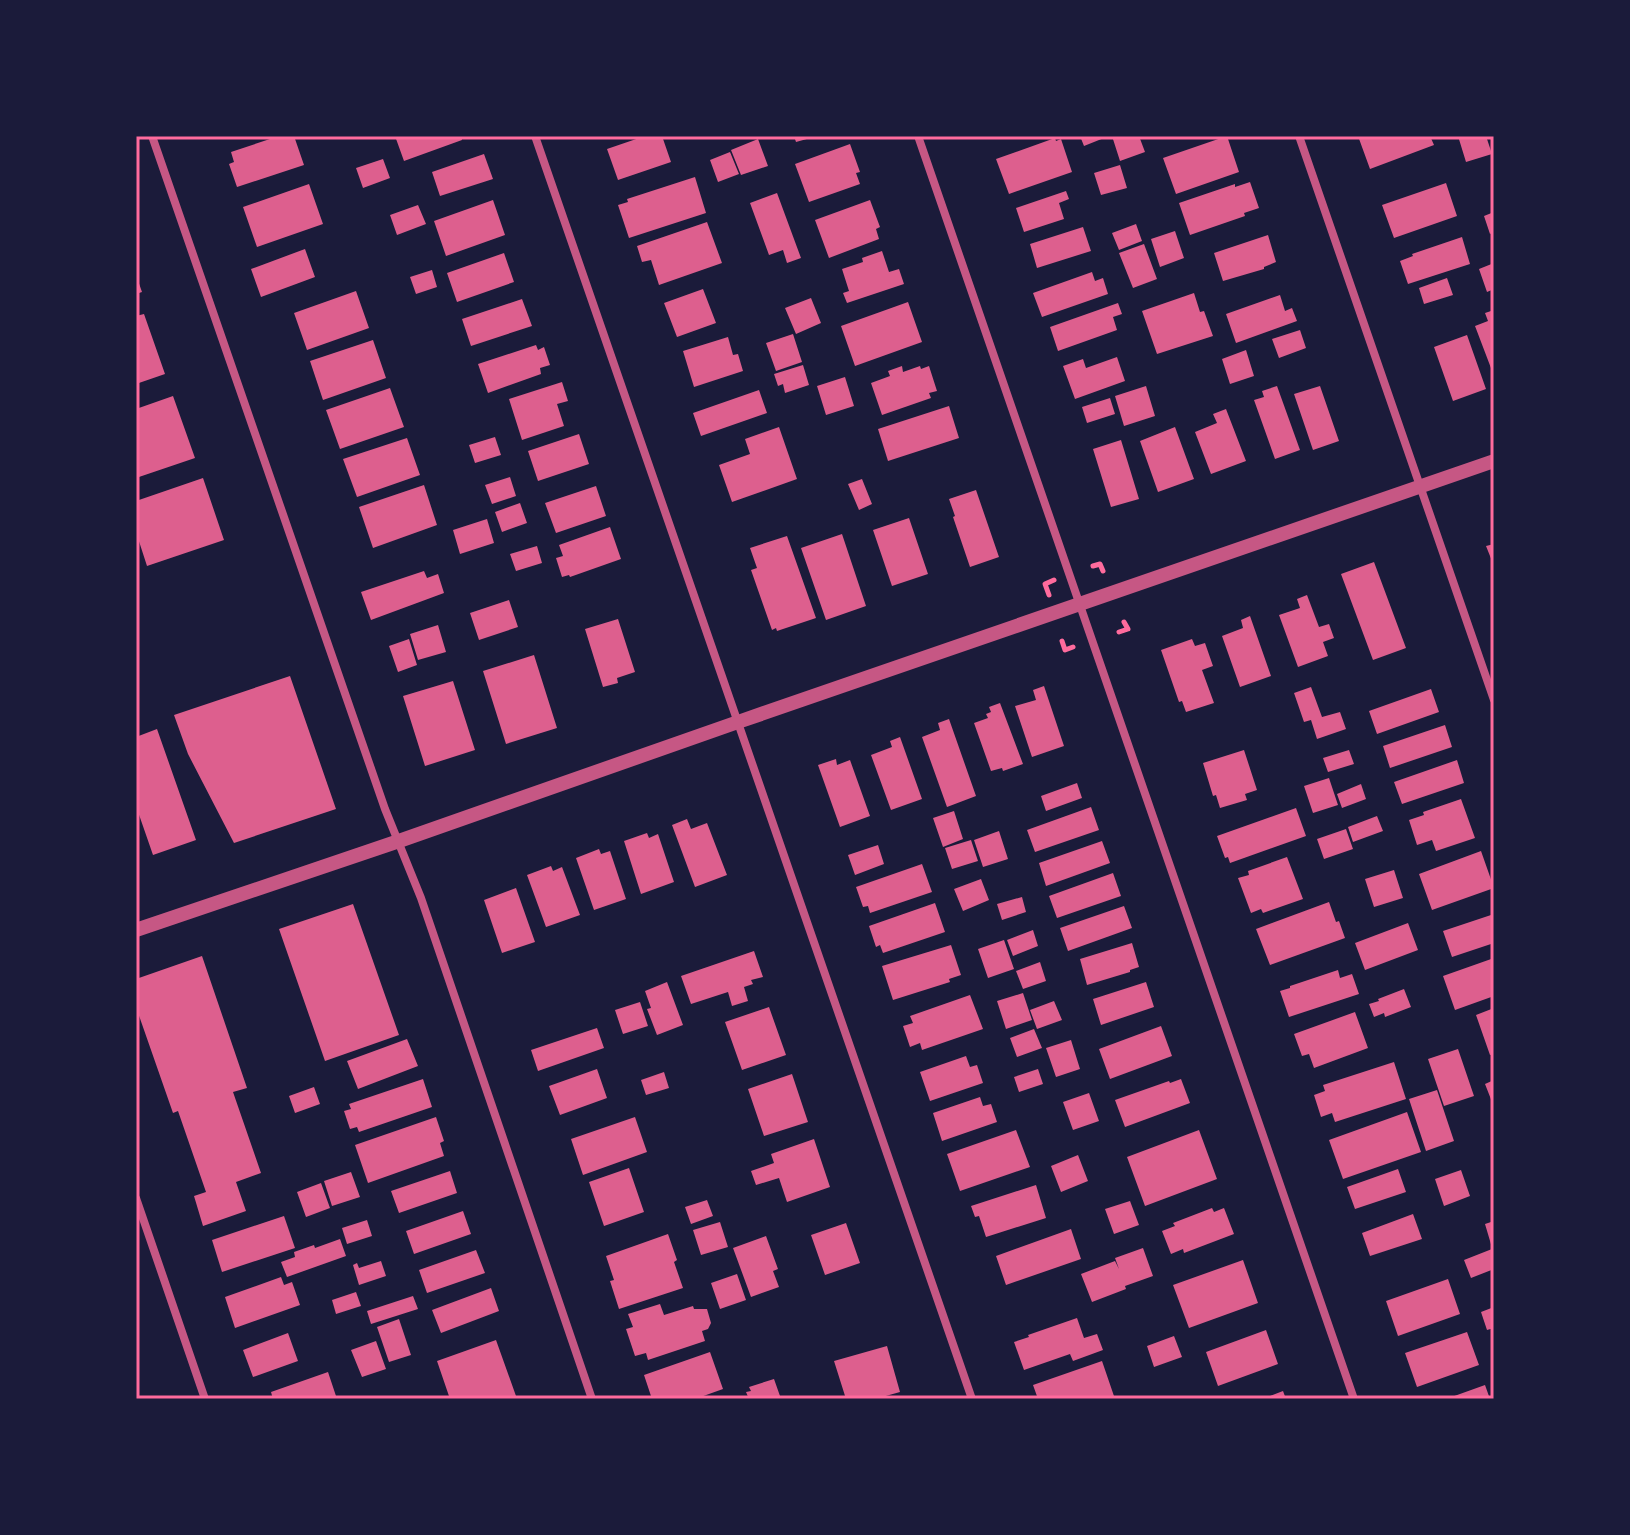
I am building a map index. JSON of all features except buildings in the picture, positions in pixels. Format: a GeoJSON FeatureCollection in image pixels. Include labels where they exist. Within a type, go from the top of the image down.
{"type":"FeatureCollection","features":[{"type":"Feature","properties":{"kind":"street"},"geometry":{"type":"LineString","coordinates":[[152,136],[380,794],[421,898],[592,1399]]}},
{"type":"Feature","properties":{"kind":"street"},"geometry":{"type":"LineString","coordinates":[[535,136],[972,1399]]}},
{"type":"Feature","properties":{"kind":"street"},"geometry":{"type":"LineString","coordinates":[[918,136],[1354,1399]]}},
{"type":"Feature","properties":{"kind":"street"},"geometry":{"type":"LineString","coordinates":[[1299,136],[1494,700]]}},
{"type":"Feature","properties":{"kind":"street"},"geometry":{"type":"LineString","coordinates":[[136,930],[1494,461]]}},
{"type":"Feature","properties":{"kind":"street"},"geometry":{"type":"LineString","coordinates":[[136,1198],[205,1399]]}},
{"type":"Feature","properties":{"kind":"path"},"geometry":{"type":"LineString","coordinates":[[1093,566],[1100,564],[1103,571]]}},
{"type":"Feature","properties":{"kind":"path"},"geometry":{"type":"LineString","coordinates":[[1119,632],[1128,629],[1124,622]]}},
{"type":"Feature","properties":{"kind":"path"},"geometry":{"type":"LineString","coordinates":[[1062,641],[1065,650],[1073,647]]}}]}
